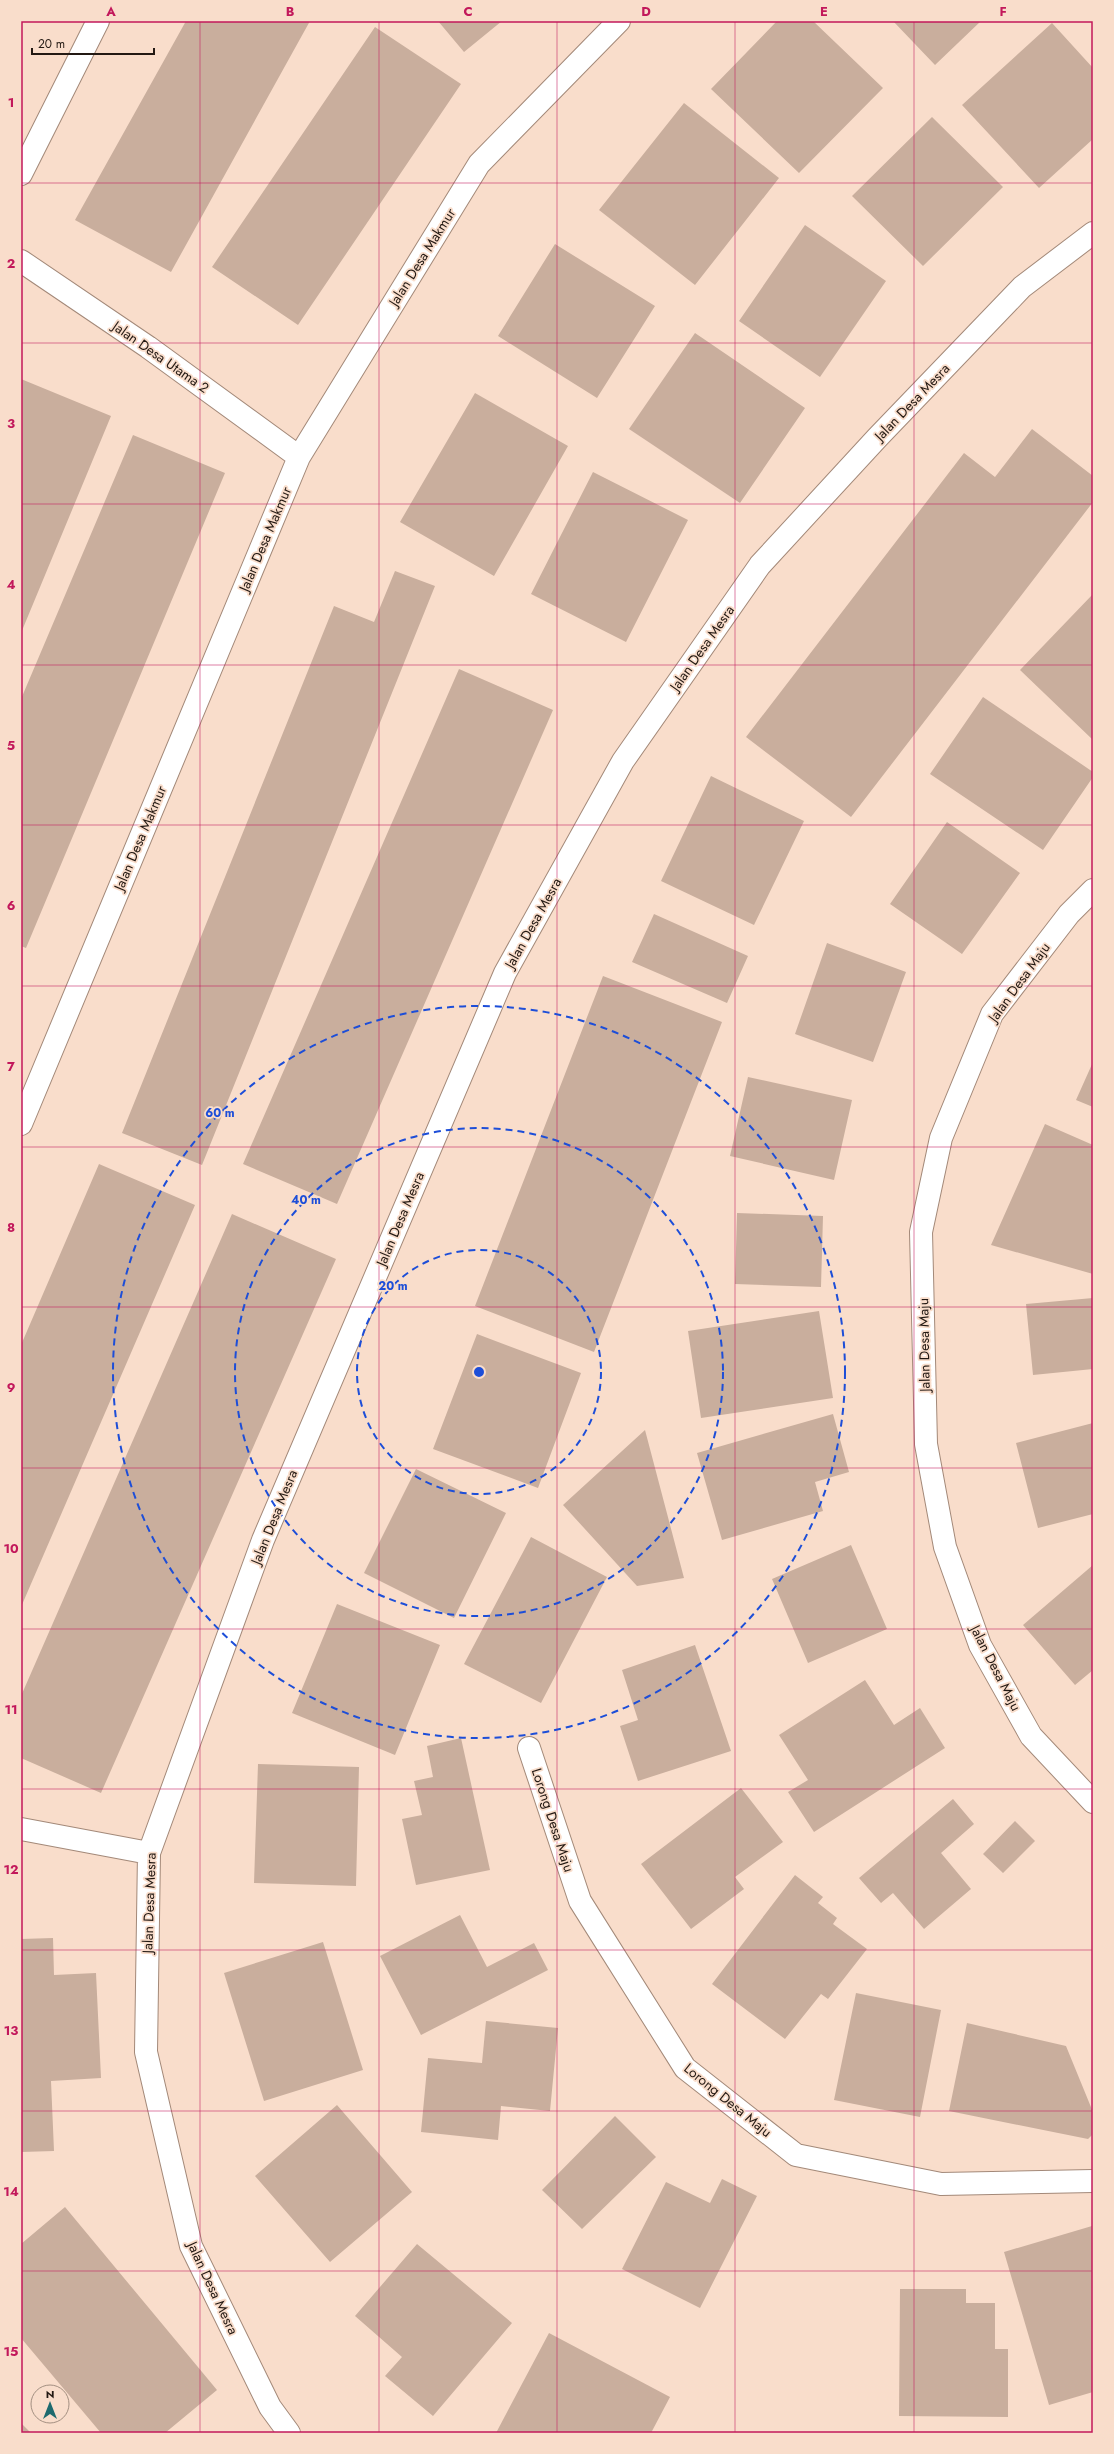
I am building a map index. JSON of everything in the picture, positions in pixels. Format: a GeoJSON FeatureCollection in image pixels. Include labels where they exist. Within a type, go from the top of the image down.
{"type":"FeatureCollection","features":[{"type":"Feature","properties":{"kind":"street"},"geometry":{"type":"LineString","coordinates":[[21,174],[98,21]]}},
{"type":"Feature","properties":{"kind":"street","name":"Jalan Desa Makmur"},"geometry":{"type":"LineString","coordinates":[[21,1124],[299,457],[479,164],[619,21]]}},
{"type":"Feature","properties":{"kind":"street","name":"Jalan Desa Mesra"},"geometry":{"type":"LineString","coordinates":[[289,2433],[270,2407],[191,2246],[146,2052],[149,1853],[263,1540],[505,973],[623,761],[760,565],[877,438],[1022,287],[1093,233]]}},
{"type":"Feature","properties":{"kind":"street","name":"Jalan Desa Utama 2"},"geometry":{"type":"LineString","coordinates":[[21,261],[148,346],[299,457]]}},
{"type":"Feature","properties":{"kind":"street","name":"Jalan Desa Maju"},"geometry":{"type":"LineString","coordinates":[[1093,890],[1069,914],[992,1014],[941,1138],[921,1232],[926,1444],[945,1547],[980,1645],[1031,1736],[1093,1802]]}},
{"type":"Feature","properties":{"kind":"street","name":"Lorong Desa Maju"},"geometry":{"type":"LineString","coordinates":[[530,1748],[580,1901],[684,2068],[796,2155],[941,2184],[1093,2181]]}},
{"type":"Feature","properties":{"kind":"street"},"geometry":{"type":"LineString","coordinates":[[21,1829],[149,1853]]}},
{"type":"Feature","properties":{"kind":"building"},"geometry":{"type":"Polygon","coordinates":[[[186,21],[310,21],[171,272],[75,220],[186,21]]]}},
{"type":"Feature","properties":{"kind":"building"},"geometry":{"type":"Polygon","coordinates":[[[438,21],[502,21],[464,52],[438,21]]]}},
{"type":"Feature","properties":{"kind":"building"},"geometry":{"type":"Polygon","coordinates":[[[777,21],[813,21],[883,88],[799,173],[711,89],[777,21]]]}},
{"type":"Feature","properties":{"kind":"building"},"geometry":{"type":"Polygon","coordinates":[[[893,21],[981,21],[935,65],[893,21]]]}},
{"type":"Feature","properties":{"kind":"building"},"geometry":{"type":"Polygon","coordinates":[[[1052,23],[1093,68],[1093,139],[1039,188],[962,105],[1052,23]]]}},
{"type":"Feature","properties":{"kind":"building"},"geometry":{"type":"Polygon","coordinates":[[[375,27],[461,84],[298,325],[212,267],[375,27]]]}},
{"type":"Feature","properties":{"kind":"building"},"geometry":{"type":"Polygon","coordinates":[[[684,103],[779,178],[695,285],[599,210],[684,103]]]}},
{"type":"Feature","properties":{"kind":"building"},"geometry":{"type":"Polygon","coordinates":[[[932,117],[1003,187],[923,266],[852,196],[932,117]]]}},
{"type":"Feature","properties":{"kind":"building"},"geometry":{"type":"Polygon","coordinates":[[[805,225],[886,281],[820,377],[739,321],[805,225]]]}},
{"type":"Feature","properties":{"kind":"building"},"geometry":{"type":"Polygon","coordinates":[[[555,244],[655,306],[597,398],[498,336],[555,244]]]}},
{"type":"Feature","properties":{"kind":"building"},"geometry":{"type":"Polygon","coordinates":[[[695,333],[805,408],[740,503],[629,429],[695,333]]]}},
{"type":"Feature","properties":{"kind":"building"},"geometry":{"type":"Polygon","coordinates":[[[21,379],[111,416],[21,633],[21,379]]]}},
{"type":"Feature","properties":{"kind":"building"},"geometry":{"type":"Polygon","coordinates":[[[475,393],[568,446],[494,576],[400,522],[475,393]]]}},
{"type":"Feature","properties":{"kind":"building"},"geometry":{"type":"Polygon","coordinates":[[[1032,429],[1093,476],[1093,502],[851,817],[746,737],[964,453],[995,477],[1032,429]]]}},
{"type":"Feature","properties":{"kind":"building"},"geometry":{"type":"Polygon","coordinates":[[[133,435],[225,473],[26,948],[21,946],[21,699],[133,435]]]}},
{"type":"Feature","properties":{"kind":"building"},"geometry":{"type":"Polygon","coordinates":[[[593,472],[688,520],[626,642],[531,594],[593,472]]]}},
{"type":"Feature","properties":{"kind":"building"},"geometry":{"type":"Polygon","coordinates":[[[395,571],[435,586],[202,1165],[122,1133],[334,606],[374,622],[395,571]]]}},
{"type":"Feature","properties":{"kind":"building"},"geometry":{"type":"Polygon","coordinates":[[[1093,594],[1093,740],[1020,670],[1093,594]]]}},
{"type":"Feature","properties":{"kind":"building"},"geometry":{"type":"Polygon","coordinates":[[[459,669],[553,710],[337,1204],[243,1164],[459,669]]]}},
{"type":"Feature","properties":{"kind":"building"},"geometry":{"type":"Polygon","coordinates":[[[983,697],[1093,772],[1093,777],[1043,850],[930,774],[983,697]]]}},
{"type":"Feature","properties":{"kind":"building"},"geometry":{"type":"Polygon","coordinates":[[[711,776],[804,821],[754,925],[661,881],[711,776]]]}},
{"type":"Feature","properties":{"kind":"building"},"geometry":{"type":"Polygon","coordinates":[[[947,822],[1020,873],[962,954],[890,904],[947,822]]]}},
{"type":"Feature","properties":{"kind":"building"},"geometry":{"type":"Polygon","coordinates":[[[654,914],[748,956],[727,1003],[632,962],[654,914]]]}},
{"type":"Feature","properties":{"kind":"building"},"geometry":{"type":"Polygon","coordinates":[[[827,943],[906,972],[873,1062],[795,1034],[827,943]]]}},
{"type":"Feature","properties":{"kind":"building"},"geometry":{"type":"Polygon","coordinates":[[[603,976],[722,1022],[594,1352],[475,1306],[603,976]]]}},
{"type":"Feature","properties":{"kind":"building"},"geometry":{"type":"Polygon","coordinates":[[[1093,1062],[1093,1107],[1076,1100],[1093,1062]]]}},
{"type":"Feature","properties":{"kind":"building"},"geometry":{"type":"Polygon","coordinates":[[[748,1077],[852,1100],[834,1180],[730,1156],[748,1077]]]}},
{"type":"Feature","properties":{"kind":"building"},"geometry":{"type":"Polygon","coordinates":[[[1045,1124],[1093,1145],[1093,1274],[991,1245],[1045,1124]]]}},
{"type":"Feature","properties":{"kind":"building"},"geometry":{"type":"Polygon","coordinates":[[[99,1164],[195,1205],[21,1607],[21,1345],[99,1164]]]}},
{"type":"Feature","properties":{"kind":"building"},"geometry":{"type":"Polygon","coordinates":[[[737,1213],[823,1216],[821,1287],[735,1284],[737,1213]]]}},
{"type":"Feature","properties":{"kind":"building"},"geometry":{"type":"Polygon","coordinates":[[[232,1214],[336,1259],[101,1793],[21,1758],[21,1696],[232,1214]]]}},
{"type":"Feature","properties":{"kind":"building"},"geometry":{"type":"Polygon","coordinates":[[[1093,1298],[1093,1369],[1033,1375],[1026,1304],[1093,1298]]]}},
{"type":"Feature","properties":{"kind":"building"},"geometry":{"type":"Polygon","coordinates":[[[819,1311],[833,1398],[701,1418],[688,1331],[819,1311]]]}},
{"type":"Feature","properties":{"kind":"building"},"geometry":{"type":"Polygon","coordinates":[[[477,1334],[581,1373],[538,1488],[433,1449],[477,1334]]]}},
{"type":"Feature","properties":{"kind":"building"},"geometry":{"type":"Polygon","coordinates":[[[833,1414],[849,1472],[815,1482],[823,1511],[722,1540],[697,1453],[833,1414]]]}},
{"type":"Feature","properties":{"kind":"building"},"geometry":{"type":"Polygon","coordinates":[[[1093,1423],[1093,1514],[1038,1528],[1016,1443],[1093,1423]]]}},
{"type":"Feature","properties":{"kind":"building"},"geometry":{"type":"Polygon","coordinates":[[[645,1430],[684,1578],[637,1586],[563,1505],[645,1430]]]}},
{"type":"Feature","properties":{"kind":"building"},"geometry":{"type":"Polygon","coordinates":[[[416,1469],[506,1513],[454,1618],[364,1573],[416,1469]]]}},
{"type":"Feature","properties":{"kind":"building"},"geometry":{"type":"Polygon","coordinates":[[[531,1537],[607,1577],[541,1703],[464,1664],[531,1537]]]}},
{"type":"Feature","properties":{"kind":"building"},"geometry":{"type":"Polygon","coordinates":[[[851,1545],[887,1629],[808,1663],[772,1579],[851,1545]]]}},
{"type":"Feature","properties":{"kind":"building"},"geometry":{"type":"Polygon","coordinates":[[[1093,1565],[1093,1670],[1075,1685],[1023,1625],[1093,1565]]]}},
{"type":"Feature","properties":{"kind":"building"},"geometry":{"type":"Polygon","coordinates":[[[337,1604],[440,1645],[395,1755],[292,1713],[337,1604]]]}},
{"type":"Feature","properties":{"kind":"building"},"geometry":{"type":"Polygon","coordinates":[[[695,1645],[731,1751],[638,1781],[620,1726],[638,1720],[622,1670],[695,1645]]]}},
{"type":"Feature","properties":{"kind":"building"},"geometry":{"type":"Polygon","coordinates":[[[865,1680],[894,1725],[920,1708],[945,1748],[814,1832],[788,1792],[808,1780],[779,1735],[865,1680]]]}},
{"type":"Feature","properties":{"kind":"building"},"geometry":{"type":"Polygon","coordinates":[[[461,1738],[490,1870],[416,1885],[402,1819],[422,1815],[414,1781],[433,1777],[427,1746],[461,1738]]]}},
{"type":"Feature","properties":{"kind":"building"},"geometry":{"type":"Polygon","coordinates":[[[258,1764],[359,1767],[356,1886],[254,1883],[258,1764]]]}},
{"type":"Feature","properties":{"kind":"building"},"geometry":{"type":"Polygon","coordinates":[[[741,1788],[783,1842],[735,1877],[744,1889],[691,1929],[641,1864],[741,1788]]]}},
{"type":"Feature","properties":{"kind":"building"},"geometry":{"type":"Polygon","coordinates":[[[953,1799],[974,1824],[941,1853],[971,1889],[924,1929],[893,1893],[881,1903],[859,1878],[953,1799]]]}},
{"type":"Feature","properties":{"kind":"building"},"geometry":{"type":"Polygon","coordinates":[[[1015,1821],[1035,1841],[1003,1873],[983,1854],[1015,1821]]]}},
{"type":"Feature","properties":{"kind":"building"},"geometry":{"type":"Polygon","coordinates":[[[795,1875],[823,1897],[818,1903],[837,1918],[833,1924],[867,1949],[828,1999],[821,1994],[785,2039],[712,1984],[795,1875]]]}},
{"type":"Feature","properties":{"kind":"building"},"geometry":{"type":"Polygon","coordinates":[[[460,1915],[487,1967],[534,1943],[548,1970],[421,2035],[380,1956],[460,1915]]]}},
{"type":"Feature","properties":{"kind":"building"},"geometry":{"type":"Polygon","coordinates":[[[53,1938],[54,1975],[96,1973],[101,2078],[51,2081],[54,2151],[21,2152],[21,1939],[53,1938]]]}},
{"type":"Feature","properties":{"kind":"building"},"geometry":{"type":"Polygon","coordinates":[[[323,1942],[363,2070],[264,2101],[224,1973],[323,1942]]]}},
{"type":"Feature","properties":{"kind":"building"},"geometry":{"type":"Polygon","coordinates":[[[856,1993],[941,2010],[920,2117],[834,2100],[856,1993]]]}},
{"type":"Feature","properties":{"kind":"building"},"geometry":{"type":"Polygon","coordinates":[[[486,2021],[558,2028],[550,2111],[501,2106],[498,2140],[421,2132],[428,2058],[482,2063],[486,2021]]]}},
{"type":"Feature","properties":{"kind":"building"},"geometry":{"type":"Polygon","coordinates":[[[967,2023],[1066,2046],[1093,2112],[1093,2134],[1088,2139],[949,2111],[967,2023]]]}},
{"type":"Feature","properties":{"kind":"building"},"geometry":{"type":"Polygon","coordinates":[[[337,2105],[412,2192],[330,2262],[255,2176],[337,2105]]]}},
{"type":"Feature","properties":{"kind":"building"},"geometry":{"type":"Polygon","coordinates":[[[615,2116],[656,2157],[582,2229],[542,2190],[615,2116]]]}},
{"type":"Feature","properties":{"kind":"building"},"geometry":{"type":"Polygon","coordinates":[[[722,2179],[757,2196],[700,2308],[622,2269],[666,2182],[710,2203],[722,2179]]]}},
{"type":"Feature","properties":{"kind":"building"},"geometry":{"type":"Polygon","coordinates":[[[65,2207],[217,2390],[165,2433],[101,2433],[70,2396],[70,2384],[60,2384],[21,2338],[21,2244],[65,2207]]]}},
{"type":"Feature","properties":{"kind":"building"},"geometry":{"type":"Polygon","coordinates":[[[1092,2226],[1093,2392],[1049,2405],[1004,2252],[1092,2226]]]}},
{"type":"Feature","properties":{"kind":"building"},"geometry":{"type":"Polygon","coordinates":[[[417,2244],[512,2323],[433,2416],[385,2376],[402,2357],[355,2316],[417,2244]]]}},
{"type":"Feature","properties":{"kind":"building"},"geometry":{"type":"Polygon","coordinates":[[[900,2289],[966,2289],[966,2303],[995,2303],[995,2349],[1008,2349],[1008,2417],[899,2416],[900,2289]]]}},
{"type":"Feature","properties":{"kind":"building"},"geometry":{"type":"Polygon","coordinates":[[[549,2333],[670,2397],[651,2433],[496,2433],[549,2333]]]}},
{"type":"Feature","properties":{"kind":"building"},"geometry":{"type":"Polygon","coordinates":[[[21,2423],[31,2433],[21,2433],[21,2423]]]}}]}
